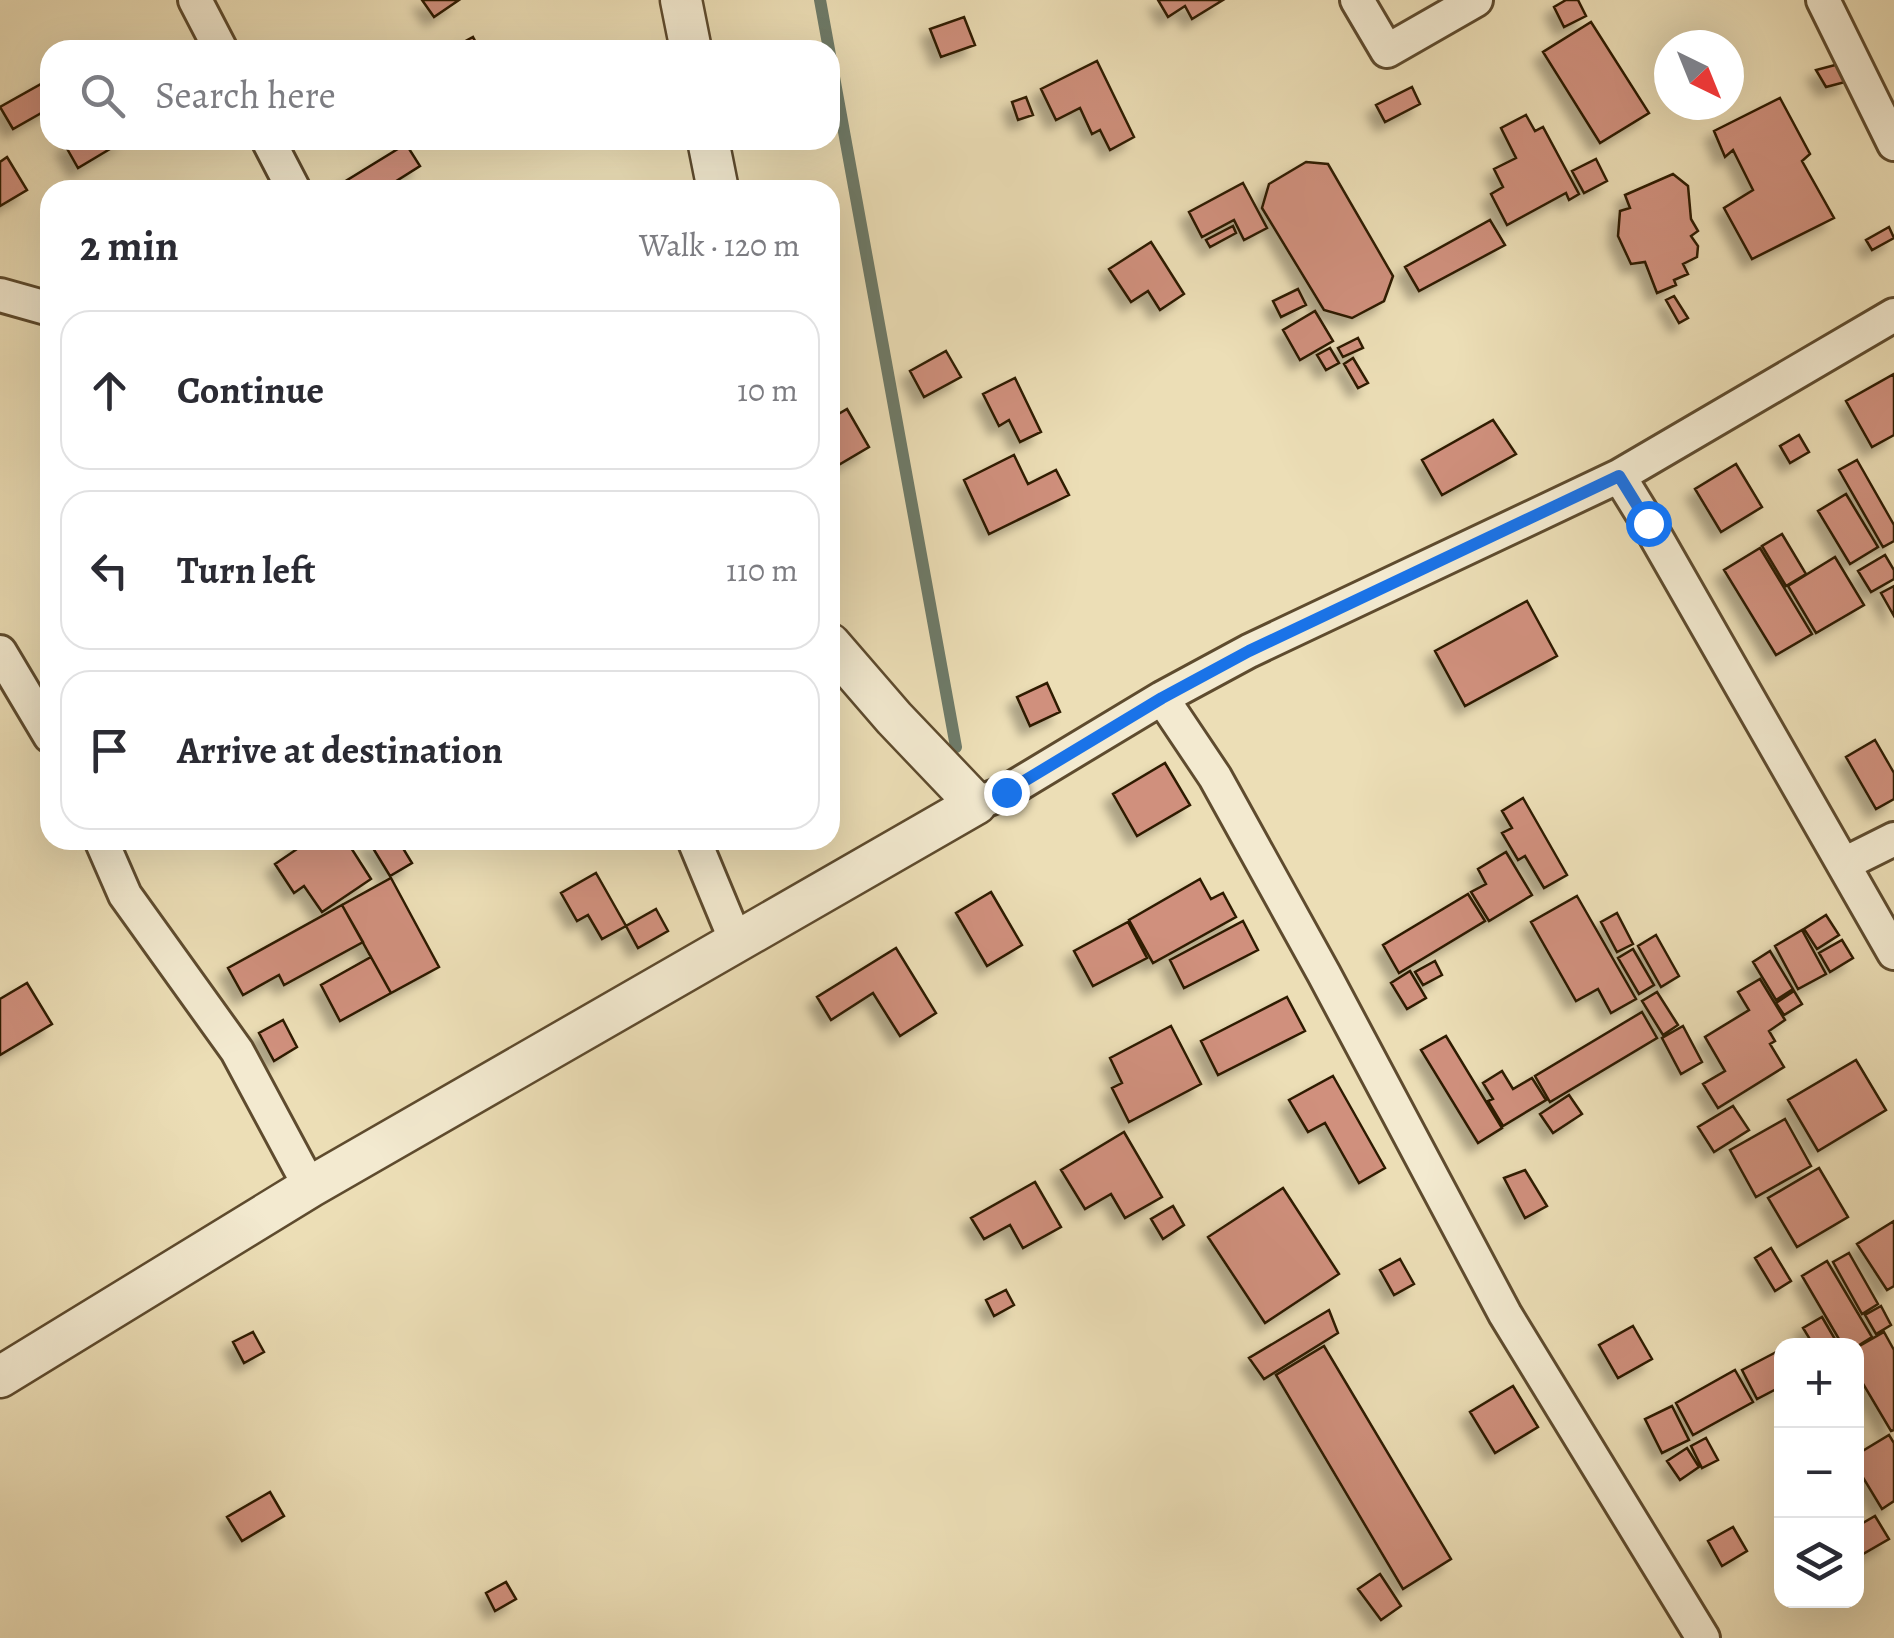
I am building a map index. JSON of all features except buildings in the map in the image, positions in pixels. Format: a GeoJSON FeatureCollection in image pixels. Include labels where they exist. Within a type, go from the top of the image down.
{"type":"FeatureCollection","features":[{"type":"Feature","properties":{"kind":"street"},"geometry":{"type":"LineString","coordinates":[[194,0],[216,40]]}},
{"type":"Feature","properties":{"kind":"street"},"geometry":{"type":"LineString","coordinates":[[680,0],[688,40]]}},
{"type":"Feature","properties":{"kind":"street"},"geometry":{"type":"LineString","coordinates":[[1357,0],[1386,51],[1476,0]]}},
{"type":"Feature","properties":{"kind":"street"},"geometry":{"type":"LineString","coordinates":[[1823,0],[1894,144]]}},
{"type":"Feature","properties":{"kind":"street"},"geometry":{"type":"LineString","coordinates":[[273,150],[289,180]]}},
{"type":"Feature","properties":{"kind":"street"},"geometry":{"type":"LineString","coordinates":[[710,150],[716,180]]}},
{"type":"Feature","properties":{"kind":"street"},"geometry":{"type":"LineString","coordinates":[[0,295],[40,306]]}},
{"type":"Feature","properties":{"kind":"street"},"geometry":{"type":"LineString","coordinates":[[0,1376],[310,1187],[976,804],[1006,792],[1162,698],[1249,651],[1619,476],[1894,315]]}},
{"type":"Feature","properties":{"kind":"street"},"geometry":{"type":"LineString","coordinates":[[1619,476],[1894,953]]}},
{"type":"Feature","properties":{"kind":"street"},"geometry":{"type":"LineString","coordinates":[[0,652],[40,719]]}},
{"type":"Feature","properties":{"kind":"street"},"geometry":{"type":"LineString","coordinates":[[840,656],[976,804]]}},
{"type":"Feature","properties":{"kind":"street"},"geometry":{"type":"LineString","coordinates":[[1162,698],[1214,777],[1324,974],[1504,1314],[1703,1638]]}},
{"type":"Feature","properties":{"kind":"street"},"geometry":{"type":"LineString","coordinates":[[1844,864],[1894,838]]}},
{"type":"Feature","properties":{"kind":"street"},"geometry":{"type":"LineString","coordinates":[[105,850],[125,895],[236,1051],[310,1187]]}},
{"type":"Feature","properties":{"kind":"street"},"geometry":{"type":"LineString","coordinates":[[698,850],[736,941]]}},
{"type":"Feature","properties":{"kind":"waterway"},"geometry":{"type":"LineString","coordinates":[[820,0],[827,40]]}},
{"type":"Feature","properties":{"kind":"waterway"},"geometry":{"type":"LineString","coordinates":[[840,110],[956,747]]}},
{"type":"Feature","properties":{"kind":"route"},"geometry":{"type":"LineString","coordinates":[[1006,792],[1162,698],[1249,651],[1619,476],[1648,523]]}}]}
